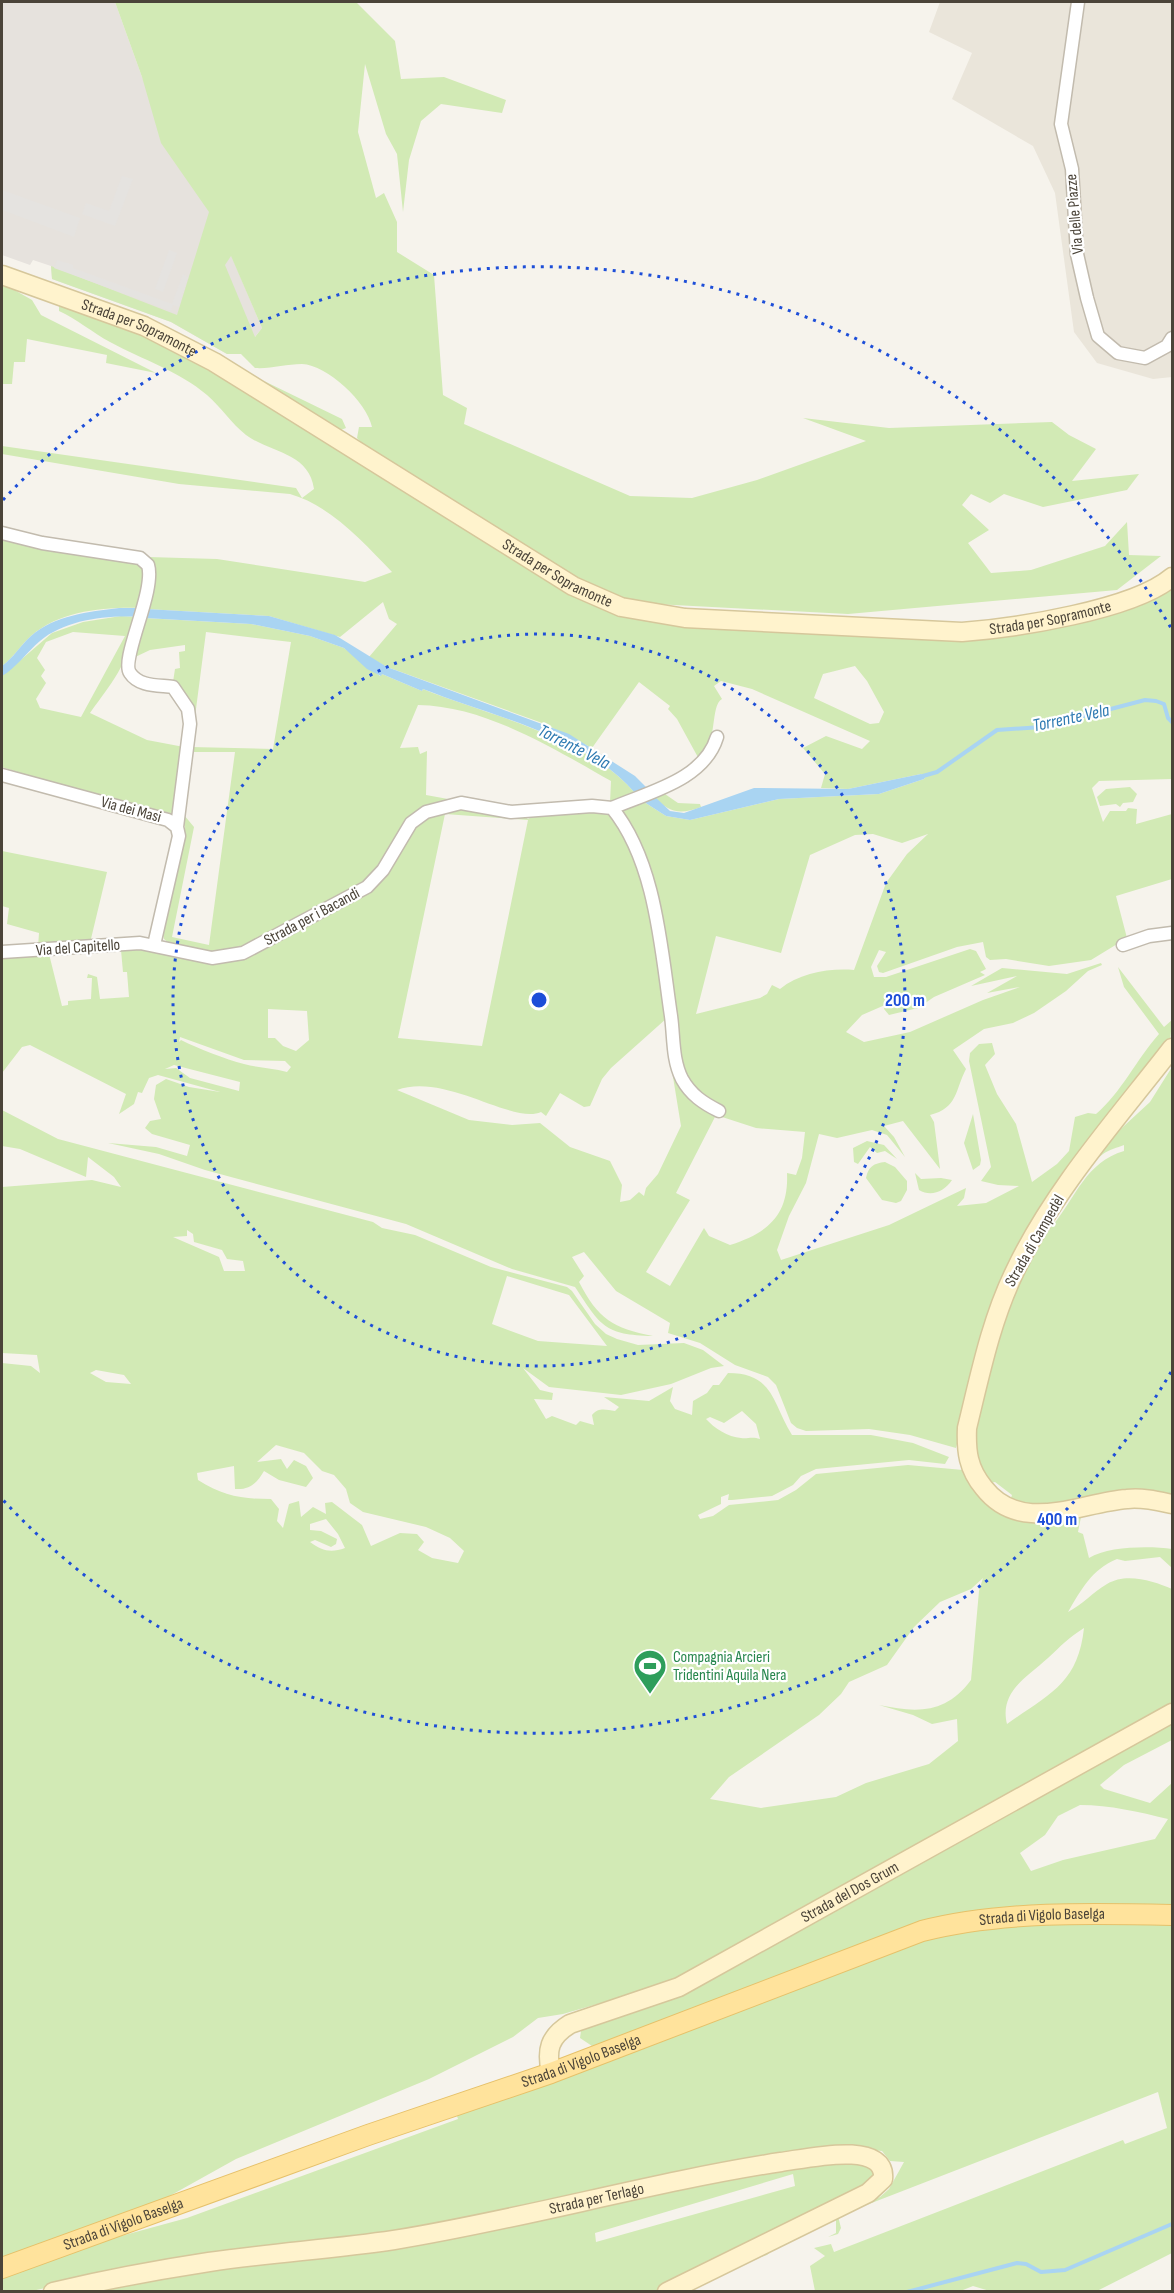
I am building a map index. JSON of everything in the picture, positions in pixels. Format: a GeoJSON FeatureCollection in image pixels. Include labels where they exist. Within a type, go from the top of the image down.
{"type":"FeatureCollection","features":[{"type":"Feature","properties":{"kind":"main road","name":"Strada per Sopramonte"},"geometry":{"type":"LineString","coordinates":[[2,275],[144,326],[214,362],[573,586],[621,607],[685,618],[962,632],[1003,629],[1096,608],[1141,596],[1173,577]]}},
{"type":"Feature","properties":{"kind":"main road","name":"Strada di Campedèl"},"geometry":{"type":"LineString","coordinates":[[1173,1048],[1079,1167],[1015,1270],[1002,1301],[967,1428],[967,1455],[970,1466],[979,1482],[994,1500],[1010,1509],[1025,1513],[1061,1512],[1126,1498],[1173,1504]]}},
{"type":"Feature","properties":{"kind":"main road","name":"Strada del Dos Grum"},"geometry":{"type":"LineString","coordinates":[[551,2073],[547,2056],[549,2045],[557,2032],[570,2024],[679,1987],[1173,1713]]}},
{"type":"Feature","properties":{"kind":"main road","name":"Strada di Vigolo Baselga"},"geometry":{"type":"LineString","coordinates":[[2,2268],[368,2135],[551,2073],[922,1931],[956,1923],[1026,1917],[1173,1915]]}},
{"type":"Feature","properties":{"kind":"main road","name":"Strada per Terlago"},"geometry":{"type":"LineString","coordinates":[[53,2292],[133,2274],[394,2240],[766,2164],[849,2155],[873,2157],[880,2163],[884,2172],[883,2179],[868,2193],[668,2292]]}},
{"type":"Feature","properties":{"kind":"street","name":"Via delle Piazze"},"geometry":{"type":"LineString","coordinates":[[1078,2],[1061,124],[1071,169],[1077,254],[1086,298],[1098,336],[1118,353],[1145,358],[1167,346],[1173,338]]}},
{"type":"Feature","properties":{"kind":"street"},"geometry":{"type":"LineString","coordinates":[[2,533],[42,543],[140,558],[145,561],[149,571],[142,613],[127,663],[130,674],[154,686],[173,687],[183,701],[189,717],[177,827]]}},
{"type":"Feature","properties":{"kind":"street","name":"Strada per i Bacandi"},"geometry":{"type":"LineString","coordinates":[[154,945],[212,958],[243,953],[367,887],[383,870],[411,823],[426,812],[449,804],[469,804],[511,812],[612,808],[651,792],[696,769],[710,755],[717,737]]}},
{"type":"Feature","properties":{"kind":"street","name":"Via dei Masi"},"geometry":{"type":"LineString","coordinates":[[2,775],[168,820],[177,827],[179,836],[154,945]]}},
{"type":"Feature","properties":{"kind":"street"},"geometry":{"type":"LineString","coordinates":[[612,808],[632,839],[645,873],[661,945],[677,1067],[691,1092],[702,1102],[719,1111]]}},
{"type":"Feature","properties":{"kind":"street"},"geometry":{"type":"LineString","coordinates":[[1123,945],[1149,936],[1173,933]]}},
{"type":"Feature","properties":{"kind":"street","name":"Via del Capitello"},"geometry":{"type":"LineString","coordinates":[[2,952],[140,943],[154,945]]}},
{"type":"Feature","properties":{"kind":"shaded area"},"geometry":{"type":"Polygon","coordinates":[[[2,2],[115,2],[142,77],[231,255],[262,328],[241,354],[227,354],[171,322],[52,279],[51,266],[33,260],[30,265],[2,255],[2,2]]]}},
{"type":"Feature","properties":{"kind":"shaded area"},"geometry":{"type":"Polygon","coordinates":[[[940,2],[1172,2],[1172,377],[1153,379],[1097,363],[1074,332],[1055,193],[1033,146],[952,99],[972,53],[929,32],[940,2]]]}},
{"type":"Feature","properties":{"kind":"shaded area"},"geometry":{"type":"Polygon","coordinates":[[[122,176],[133,179],[115,226],[82,214],[86,203],[109,211],[122,176]]]}},
{"type":"Feature","properties":{"kind":"shaded area"},"geometry":{"type":"Polygon","coordinates":[[[2,190],[80,218],[74,237],[2,210],[2,190]]]}},
{"type":"Feature","properties":{"kind":"shaded area"},"geometry":{"type":"Polygon","coordinates":[[[169,250],[177,253],[163,292],[155,289],[169,250]]]}},
{"type":"Feature","properties":{"kind":"shaded area"},"geometry":{"type":"Polygon","coordinates":[[[57,260],[172,304],[183,274],[188,277],[179,307],[173,305],[171,311],[54,268],[57,260]]]}},
{"type":"Feature","properties":{"kind":"green space"},"geometry":{"type":"Polygon","coordinates":[[[115,2],[356,2],[395,41],[401,79],[444,77],[506,100],[502,113],[441,104],[421,121],[409,160],[403,212],[397,154],[386,134],[365,64],[358,132],[376,198],[384,193],[397,222],[397,252],[434,275],[443,395],[467,408],[464,424],[630,496],[692,498],[757,480],[866,441],[803,418],[889,428],[1052,422],[1069,435],[1096,449],[1072,481],[1139,474],[1127,490],[1043,507],[1004,494],[990,503],[971,494],[962,505],[989,530],[968,543],[991,573],[1031,570],[1105,546],[1127,522],[1129,555],[1161,556],[1117,590],[848,614],[655,604],[615,597],[574,579],[366,448],[357,438],[359,427],[372,427],[369,417],[344,386],[323,371],[302,364],[255,368],[241,354],[227,354],[171,322],[52,279],[51,266],[177,315],[209,212],[161,143],[142,77],[115,2]],[[231,256],[225,265],[255,337],[262,328],[231,256]]]}},
{"type":"Feature","properties":{"kind":"green space"},"geometry":{"type":"Polygon","coordinates":[[[2,283],[32,300],[41,315],[156,373],[106,363],[107,355],[27,339],[25,362],[14,362],[12,384],[3,384],[2,404],[2,283]]]}},
{"type":"Feature","properties":{"kind":"green space"},"geometry":{"type":"Polygon","coordinates":[[[59,305],[65,305],[175,348],[261,398],[515,559],[603,605],[646,619],[695,626],[941,640],[1013,635],[1128,607],[1153,598],[1172,587],[1172,779],[1099,781],[1092,788],[1103,822],[1110,811],[1126,811],[1128,808],[1137,809],[1136,824],[1172,814],[1172,879],[1116,896],[1127,938],[1091,960],[1049,966],[1006,959],[990,960],[986,957],[983,942],[957,947],[883,973],[879,972],[877,966],[886,952],[879,950],[871,967],[874,977],[886,977],[970,949],[976,951],[986,969],[980,972],[985,975],[934,997],[918,1008],[889,1015],[884,1009],[885,1005],[862,1015],[846,1032],[864,1042],[910,1032],[983,1000],[1020,987],[987,993],[1017,976],[971,986],[1002,968],[1067,974],[1101,963],[1102,965],[1088,971],[1066,991],[1034,1013],[1013,1023],[984,1029],[953,1050],[966,1069],[951,1103],[939,1112],[930,1115],[934,1122],[940,1169],[903,1121],[884,1126],[894,1137],[905,1157],[887,1135],[872,1130],[837,1138],[819,1134],[806,1183],[789,1216],[777,1250],[781,1260],[889,1225],[966,1188],[964,1198],[957,1206],[986,1203],[1019,1186],[981,1181],[991,1167],[969,1061],[970,1053],[979,1044],[992,1043],[995,1054],[985,1065],[997,1094],[1016,1124],[1032,1182],[1057,1164],[1069,1151],[1075,1117],[1088,1113],[1096,1114],[1105,1106],[1159,1034],[1124,987],[1118,967],[1164,1027],[1172,1020],[1170,1042],[1085,1149],[1017,1252],[992,1308],[956,1448],[910,1435],[869,1429],[806,1431],[797,1428],[791,1423],[776,1385],[768,1377],[735,1365],[700,1343],[668,1333],[670,1323],[616,1291],[584,1252],[572,1257],[584,1276],[579,1282],[593,1305],[608,1320],[617,1325],[653,1336],[624,1333],[605,1326],[591,1311],[575,1287],[512,1269],[406,1224],[205,1170],[159,1154],[108,1143],[156,1147],[187,1156],[190,1145],[152,1134],[145,1128],[150,1121],[161,1119],[154,1099],[156,1085],[166,1079],[189,1087],[220,1092],[158,1075],[149,1078],[142,1093],[138,1092],[134,1104],[119,1114],[126,1094],[30,1045],[22,1047],[2,1073],[2,956],[49,954],[62,1006],[68,1005],[68,1001],[91,999],[92,978],[87,978],[88,974],[97,977],[100,999],[129,997],[127,972],[123,972],[121,950],[146,949],[220,963],[243,958],[365,894],[381,878],[414,827],[433,812],[460,808],[523,815],[528,819],[549,812],[604,811],[613,815],[625,829],[643,878],[656,941],[667,1018],[611,1068],[602,1079],[590,1106],[584,1107],[560,1093],[546,1116],[541,1112],[529,1114],[513,1112],[456,1092],[436,1088],[416,1086],[397,1090],[469,1120],[512,1125],[540,1123],[570,1147],[610,1161],[622,1185],[620,1202],[630,1200],[639,1192],[644,1196],[646,1188],[658,1174],[681,1126],[666,1034],[669,1032],[677,1070],[686,1090],[716,1115],[719,1109],[693,1090],[681,1069],[650,879],[644,855],[621,810],[641,800],[666,816],[690,820],[779,799],[879,794],[924,779],[926,776],[921,774],[848,789],[821,788],[825,774],[803,748],[826,736],[862,749],[870,741],[752,689],[721,681],[714,686],[722,699],[716,709],[709,745],[700,761],[677,719],[668,709],[670,706],[639,682],[592,748],[545,724],[387,667],[369,657],[397,624],[389,619],[383,602],[340,637],[269,616],[146,609],[153,567],[148,557],[217,559],[365,582],[392,572],[346,526],[302,498],[314,489],[311,477],[297,460],[246,435],[212,400],[173,372],[110,342],[59,311],[59,305]],[[855,666],[823,674],[814,698],[870,724],[879,723],[884,712],[867,681],[855,666]],[[445,814],[398,1038],[482,1046],[528,820],[445,814]],[[873,834],[855,835],[810,855],[781,953],[716,936],[696,1014],[760,998],[767,994],[772,985],[780,989],[806,975],[835,970],[854,970],[886,883],[907,854],[928,834],[902,843],[873,834]],[[268,1009],[268,1038],[275,1038],[283,1046],[296,1051],[309,1040],[307,1011],[268,1009]],[[180,1037],[179,1042],[181,1040],[212,1054],[244,1064],[287,1072],[291,1067],[285,1061],[244,1060],[180,1037]],[[174,1065],[165,1069],[176,1068],[190,1078],[239,1091],[240,1082],[174,1065]],[[716,1115],[676,1193],[690,1200],[646,1272],[670,1286],[704,1228],[709,1236],[730,1245],[755,1235],[773,1221],[780,1212],[787,1188],[787,1173],[796,1175],[802,1158],[805,1132],[756,1128],[716,1115]]]}},
{"type":"Feature","properties":{"kind":"green space"},"geometry":{"type":"Polygon","coordinates":[[[264,381],[342,419],[346,428],[338,431],[264,381]]]}},
{"type":"Feature","properties":{"kind":"green space"},"geometry":{"type":"Polygon","coordinates":[[[2,446],[296,488],[302,498],[290,494],[179,484],[2,454],[2,446]]]}},
{"type":"Feature","properties":{"kind":"green space"},"geometry":{"type":"Polygon","coordinates":[[[2,538],[138,561],[145,570],[140,608],[111,608],[82,612],[55,621],[31,636],[2,666],[2,538]]]}},
{"type":"Feature","properties":{"kind":"green space"},"geometry":{"type":"Polygon","coordinates":[[[121,616],[138,617],[129,630],[128,651],[117,674],[90,713],[147,740],[184,747],[174,814],[61,786],[2,767],[2,676],[52,633],[83,622],[121,616]],[[73,632],[46,642],[37,658],[45,670],[41,676],[46,683],[36,699],[40,708],[81,717],[125,636],[73,632]]]}},
{"type":"Feature","properties":{"kind":"green space"},"geometry":{"type":"Polygon","coordinates":[[[144,618],[251,624],[310,636],[344,648],[380,676],[382,674],[422,691],[423,689],[507,719],[564,742],[591,756],[615,773],[635,793],[610,803],[611,781],[543,743],[519,731],[469,713],[443,707],[418,705],[400,748],[418,747],[420,754],[427,751],[426,795],[448,799],[426,808],[397,839],[367,883],[240,948],[216,954],[170,944],[164,939],[162,931],[185,838],[185,827],[181,820],[191,747],[273,749],[291,642],[206,632],[193,732],[173,682],[175,669],[180,668],[179,652],[185,651],[185,645],[150,650],[131,659],[144,618]],[[193,752],[184,815],[194,827],[172,937],[209,945],[235,752],[193,752]]]}},
{"type":"Feature","properties":{"kind":"green space"},"geometry":{"type":"Polygon","coordinates":[[[1130,787],[1137,794],[1133,802],[1123,803],[1120,807],[1116,804],[1100,806],[1097,797],[1106,789],[1130,787]]]}},
{"type":"Feature","properties":{"kind":"green space"},"geometry":{"type":"Polygon","coordinates":[[[662,792],[678,803],[700,804],[701,807],[687,811],[669,809],[653,795],[662,792]]]}},
{"type":"Feature","properties":{"kind":"green space"},"geometry":{"type":"Polygon","coordinates":[[[2,851],[107,872],[90,943],[75,941],[38,947],[39,933],[7,924],[9,908],[2,906],[2,851]]]}},
{"type":"Feature","properties":{"kind":"green space"},"geometry":{"type":"Polygon","coordinates":[[[1172,1067],[1172,1498],[1126,1493],[1054,1506],[1025,1506],[1010,1501],[1012,1495],[995,1482],[990,1483],[980,1471],[974,1451],[973,1437],[1007,1305],[1037,1243],[1082,1174],[1112,1137],[1150,1102],[1172,1067]],[[1124,1145],[1106,1152],[1096,1160],[1067,1197],[1053,1225],[1091,1172],[1111,1156],[1124,1151],[1124,1145]]]}},
{"type":"Feature","properties":{"kind":"green space"},"geometry":{"type":"Polygon","coordinates":[[[2,1110],[58,1139],[373,1222],[382,1228],[415,1235],[491,1267],[567,1287],[595,1324],[606,1334],[638,1345],[684,1343],[703,1350],[724,1366],[711,1368],[671,1384],[621,1395],[549,1387],[523,1368],[540,1390],[553,1393],[552,1400],[534,1399],[546,1419],[552,1416],[576,1425],[580,1421],[594,1425],[592,1415],[595,1412],[615,1411],[619,1407],[604,1397],[649,1401],[673,1387],[670,1401],[675,1409],[692,1415],[693,1401],[707,1393],[713,1385],[719,1385],[728,1373],[743,1374],[755,1378],[770,1392],[792,1435],[871,1435],[913,1443],[949,1457],[945,1464],[909,1460],[816,1469],[801,1476],[793,1485],[772,1496],[732,1500],[728,1500],[729,1494],[721,1497],[721,1504],[698,1515],[700,1519],[713,1516],[729,1505],[778,1500],[796,1490],[816,1474],[908,1465],[963,1470],[992,1507],[1087,1513],[1081,1517],[1078,1532],[1083,1534],[1089,1558],[1118,1549],[1153,1547],[1172,1549],[1172,1568],[1160,1557],[1125,1561],[1117,1559],[1108,1563],[1088,1581],[1068,1612],[1115,1580],[1140,1579],[1172,1589],[1172,1704],[676,1981],[563,2014],[538,2018],[513,2037],[429,2079],[236,2159],[148,2208],[2,2260],[2,1363],[31,1366],[40,1373],[37,1355],[2,1353],[2,1187],[92,1180],[121,1187],[114,1177],[88,1157],[86,1177],[20,1149],[2,1146],[2,1110]],[[187,1230],[187,1236],[173,1237],[219,1257],[224,1271],[245,1271],[243,1261],[227,1259],[222,1250],[194,1242],[193,1234],[187,1230]],[[507,1276],[492,1324],[538,1341],[607,1346],[569,1295],[507,1276]],[[96,1370],[90,1373],[106,1382],[131,1384],[124,1375],[96,1370]],[[742,1411],[724,1423],[710,1417],[706,1419],[726,1434],[760,1439],[756,1424],[742,1411]],[[276,1445],[257,1462],[281,1459],[287,1469],[294,1460],[306,1466],[313,1478],[306,1487],[279,1480],[264,1471],[252,1485],[235,1489],[234,1466],[197,1473],[198,1480],[233,1496],[271,1499],[279,1509],[277,1521],[283,1528],[289,1504],[299,1501],[301,1517],[313,1507],[326,1514],[325,1503],[332,1502],[362,1525],[371,1546],[400,1533],[417,1534],[424,1542],[418,1550],[432,1558],[458,1563],[464,1551],[450,1538],[426,1527],[363,1512],[350,1503],[346,1489],[334,1475],[322,1471],[304,1453],[276,1445]],[[326,1519],[310,1524],[310,1530],[321,1531],[337,1539],[336,1544],[331,1547],[315,1540],[310,1542],[319,1547],[331,1551],[345,1548],[338,1534],[326,1519]],[[983,1578],[971,1589],[940,1602],[914,1627],[887,1665],[849,1682],[841,1694],[819,1715],[729,1777],[710,1799],[761,1808],[836,1797],[866,1783],[929,1764],[958,1741],[957,1719],[932,1724],[913,1715],[879,1705],[918,1710],[930,1708],[951,1699],[971,1680],[979,1591],[983,1578]],[[1084,1628],[1024,1679],[1011,1694],[1007,1703],[1007,1724],[1048,1695],[1068,1675],[1081,1647],[1084,1628]]]}},
{"type":"Feature","properties":{"kind":"green space"},"geometry":{"type":"Polygon","coordinates":[[[973,1114],[981,1160],[980,1165],[973,1170],[964,1143],[973,1114]]]}},
{"type":"Feature","properties":{"kind":"green space"},"geometry":{"type":"Polygon","coordinates":[[[867,1141],[884,1145],[897,1159],[885,1151],[877,1153],[870,1147],[858,1164],[854,1162],[853,1148],[867,1141]]]}},
{"type":"Feature","properties":{"kind":"green space"},"geometry":{"type":"Polygon","coordinates":[[[885,1162],[895,1167],[907,1181],[907,1190],[901,1201],[896,1203],[882,1200],[866,1178],[872,1166],[885,1162]]]}},
{"type":"Feature","properties":{"kind":"green space"},"geometry":{"type":"Polygon","coordinates":[[[915,1173],[921,1179],[952,1180],[941,1190],[928,1193],[919,1190],[915,1173]]]}},
{"type":"Feature","properties":{"kind":"green space"},"geometry":{"type":"Polygon","coordinates":[[[1172,1720],[1172,1740],[1124,1765],[1100,1785],[1104,1789],[1150,1803],[1172,1783],[1172,1910],[996,1912],[592,2046],[580,2038],[581,2031],[1172,1720]],[[1080,1805],[1058,1816],[1045,1835],[1020,1853],[1031,1871],[1063,1860],[1155,1839],[1168,1819],[1124,1809],[1080,1805]]]}},
{"type":"Feature","properties":{"kind":"green space"},"geometry":{"type":"Polygon","coordinates":[[[1172,1922],[1172,2253],[1097,2291],[993,2292],[973,2286],[958,2292],[815,2291],[810,2266],[825,2256],[814,2248],[831,2244],[834,2252],[1123,2140],[1125,2144],[1167,2128],[1158,2092],[838,2216],[841,2228],[838,2234],[828,2237],[836,2233],[836,2219],[832,2216],[880,2197],[889,2189],[904,2162],[890,2161],[882,2151],[848,2148],[792,2155],[400,2230],[138,2267],[32,2291],[2,2292],[2,2275],[88,2245],[187,2218],[458,2119],[456,2113],[535,2089],[664,2041],[914,1940],[997,1926],[1172,1922]]]}},
{"type":"Feature","properties":{"kind":"green space"},"geometry":{"type":"Polygon","coordinates":[[[867,2162],[874,2172],[870,2181],[859,2189],[656,2291],[77,2292],[134,2280],[404,2247],[797,2165],[867,2162]],[[793,2174],[595,2233],[596,2242],[795,2186],[793,2174]]]}},
{"type":"Feature","properties":{"kind":"green space"},"geometry":{"type":"Polygon","coordinates":[[[826,2219],[777,2245],[767,2255],[722,2269],[803,2228],[826,2219]]]}},
{"type":"Feature","properties":{"kind":"water"},"geometry":{"type":"Polygon","coordinates":[[[119,608],[140,608],[138,617],[86,620],[61,628],[40,641],[2,676],[2,666],[40,629],[72,616],[119,608]]]}},
{"type":"Feature","properties":{"kind":"water"},"geometry":{"type":"Polygon","coordinates":[[[146,609],[269,616],[335,635],[387,667],[569,734],[635,776],[648,789],[635,793],[615,773],[591,756],[565,742],[423,689],[422,691],[382,674],[381,676],[367,669],[344,648],[310,636],[251,624],[145,618],[146,609]]]}},
{"type":"Feature","properties":{"kind":"water"},"geometry":{"type":"Polygon","coordinates":[[[921,774],[926,776],[924,779],[879,794],[779,799],[690,820],[666,816],[641,800],[653,795],[670,811],[684,813],[754,788],[848,789],[921,774]]]}},
{"type":"Feature","properties":{"kind":"waterway","name":"Torrente Vela"},"geometry":{"type":"LineString","coordinates":[[923,776],[937,772],[997,730],[1042,727],[1145,700],[1164,704],[1168,718],[1172,722]]}},
{"type":"Feature","properties":{"kind":"waterway"},"geometry":{"type":"LineString","coordinates":[[907,2292],[1017,2263],[1026,2264],[1041,2272],[1065,2270],[1172,2224]]}},
{"type":"Feature","properties":{"kind":"place","name":"Compagnia Arcieri Tridentini Aquila Nera"},"geometry":{"type":"Point","coordinates":[650,1695]}}]}
